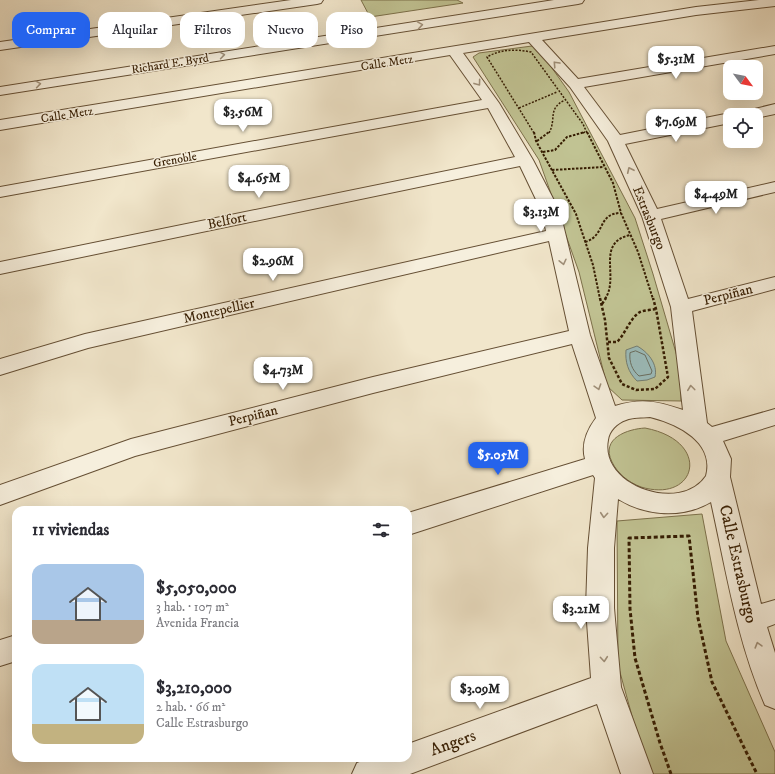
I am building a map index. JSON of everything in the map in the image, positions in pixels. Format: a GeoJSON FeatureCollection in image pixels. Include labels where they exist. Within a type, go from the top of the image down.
{"type":"FeatureCollection","features":[{"type":"Feature","properties":{"kind":"street"},"geometry":{"type":"LineString","coordinates":[[0,46],[317,0]]}},
{"type":"Feature","properties":{"kind":"street","name":"Richard E. Byrd"},"geometry":{"type":"LineString","coordinates":[[0,79],[476,4],[511,0]]}},
{"type":"Feature","properties":{"kind":"street","name":"Richard E. Byrd"},"geometry":{"type":"LineString","coordinates":[[0,91],[578,0]]}},
{"type":"Feature","properties":{"kind":"street","name":"Calle Metz"},"geometry":{"type":"LineString","coordinates":[[0,125],[455,52],[696,11],[774,2]]}},
{"type":"Feature","properties":{"kind":"street","name":"Estrasburgo"},"geometry":{"type":"LineString","coordinates":[[533,39],[575,84],[616,141],[651,216],[681,307],[702,432]]}},
{"type":"Feature","properties":{"kind":"street"},"geometry":{"type":"LineString","coordinates":[[575,84],[775,50]]}},
{"type":"Feature","properties":{"kind":"street"},"geometry":{"type":"LineString","coordinates":[[455,52],[492,103],[525,160],[551,212],[580,334],[608,420]]}},
{"type":"Feature","properties":{"kind":"street","name":"Grenoble"},"geometry":{"type":"LineString","coordinates":[[0,192],[492,103]]}},
{"type":"Feature","properties":{"kind":"street"},"geometry":{"type":"LineString","coordinates":[[763,112],[775,110]]}},
{"type":"Feature","properties":{"kind":"street"},"geometry":{"type":"LineString","coordinates":[[616,141],[723,119]]}},
{"type":"Feature","properties":{"kind":"street","name":"Belfort"},"geometry":{"type":"LineString","coordinates":[[0,268],[525,160]]}},
{"type":"Feature","properties":{"kind":"street"},"geometry":{"type":"LineString","coordinates":[[651,216],[775,186]]}},
{"type":"Feature","properties":{"kind":"street","name":"Montepellier"},"geometry":{"type":"LineString","coordinates":[[0,367],[86,341],[557,234]]}},
{"type":"Feature","properties":{"kind":"street","name":"Perpiñan"},"geometry":{"type":"LineString","coordinates":[[681,307],[775,282]]}},
{"type":"Feature","properties":{"kind":"street","name":"Perpiñan"},"geometry":{"type":"LineString","coordinates":[[0,494],[131,448],[366,387],[580,334]]}},
{"type":"Feature","properties":{"kind":"street"},"geometry":{"type":"LineString","coordinates":[[650,409],[672,414],[682,418],[702,432],[716,450],[720,464],[718,478],[712,487],[703,495],[691,501],[670,504],[646,500],[631,494],[618,487],[603,470],[595,451],[595,439],[600,429],[608,420],[620,413],[634,410],[650,409]]}},
{"type":"Feature","properties":{"kind":"street"},"geometry":{"type":"LineString","coordinates":[[702,432],[775,417]]}},
{"type":"Feature","properties":{"kind":"street"},"geometry":{"type":"LineString","coordinates":[[412,523],[603,470]]}},
{"type":"Feature","properties":{"kind":"street"},"geometry":{"type":"LineString","coordinates":[[603,470],[600,608],[606,687],[637,774]]}},
{"type":"Feature","properties":{"kind":"street","name":"Calle Estrasburgo"},"geometry":{"type":"LineString","coordinates":[[718,478],[763,616],[770,684],[775,695]]}},
{"type":"Feature","properties":{"kind":"street"},"geometry":{"type":"LineString","coordinates":[[0,653],[12,649]]}},
{"type":"Feature","properties":{"kind":"street","name":"Angers"},"geometry":{"type":"LineString","coordinates":[[412,758],[606,687]]}},
{"type":"Feature","properties":{"kind":"street","name":"Angers"},"geometry":{"type":"LineString","coordinates":[[368,774],[401,762]]}},
{"type":"Feature","properties":{"kind":"path"},"geometry":{"type":"LineString","coordinates":[[516,50],[531,52],[565,100],[575,111],[613,183],[621,213],[638,252],[656,309],[668,378],[655,389],[636,390],[622,384],[609,358],[602,304],[593,265],[576,214],[536,141],[533,129],[487,57],[494,53],[516,50]]}},
{"type":"Feature","properties":{"kind":"path"},"geometry":{"type":"LineString","coordinates":[[519,108],[529,106],[550,94],[558,92]]}},
{"type":"Feature","properties":{"kind":"path"},"geometry":{"type":"LineString","coordinates":[[536,141],[546,135],[551,128],[553,108],[556,103],[565,100]]}},
{"type":"Feature","properties":{"kind":"path"},"geometry":{"type":"LineString","coordinates":[[542,152],[555,150],[567,137],[587,132]]}},
{"type":"Feature","properties":{"kind":"path"},"geometry":{"type":"LineString","coordinates":[[552,170],[604,167]]}},
{"type":"Feature","properties":{"kind":"path"},"geometry":{"type":"LineString","coordinates":[[585,242],[593,241],[598,236],[605,219],[611,214],[621,213]]}},
{"type":"Feature","properties":{"kind":"path"},"geometry":{"type":"LineString","coordinates":[[602,304],[607,299],[610,287],[610,258],[612,247],[617,239],[630,234]]}},
{"type":"Feature","properties":{"kind":"path"},"geometry":{"type":"LineString","coordinates":[[608,342],[617,342],[626,334],[631,321],[641,312],[656,309]]}},
{"type":"Feature","properties":{"kind":"path"},"geometry":{"type":"LineString","coordinates":[[670,774],[635,658],[630,609],[630,538],[689,536],[698,618],[712,682],[756,774]]}},
{"type":"Feature","properties":{"kind":"green space"},"geometry":{"type":"Polygon","coordinates":[[[361,0],[457,0],[463,3],[377,16],[377,12],[367,12],[361,0]]]}},
{"type":"Feature","properties":{"kind":"green space"},"geometry":{"type":"Polygon","coordinates":[[[532,46],[542,54],[569,92],[635,218],[681,370],[681,401],[622,400],[607,386],[579,272],[539,160],[473,57],[479,53],[532,46]]]}},
{"type":"Feature","properties":{"kind":"green space"},"geometry":{"type":"Polygon","coordinates":[[[645,428],[667,435],[681,445],[688,457],[690,469],[685,479],[675,487],[660,490],[641,487],[624,477],[612,462],[609,454],[613,441],[618,436],[631,430],[645,428]]]}},
{"type":"Feature","properties":{"kind":"green space"},"geometry":{"type":"Polygon","coordinates":[[[702,514],[726,641],[775,752],[775,774],[648,774],[618,665],[617,521],[702,514]]]}},
{"type":"Feature","properties":{"kind":"water"},"geometry":{"type":"Polygon","coordinates":[[[637,346],[648,355],[654,363],[656,372],[655,377],[637,381],[631,374],[626,359],[626,350],[637,346]]]}}]}
